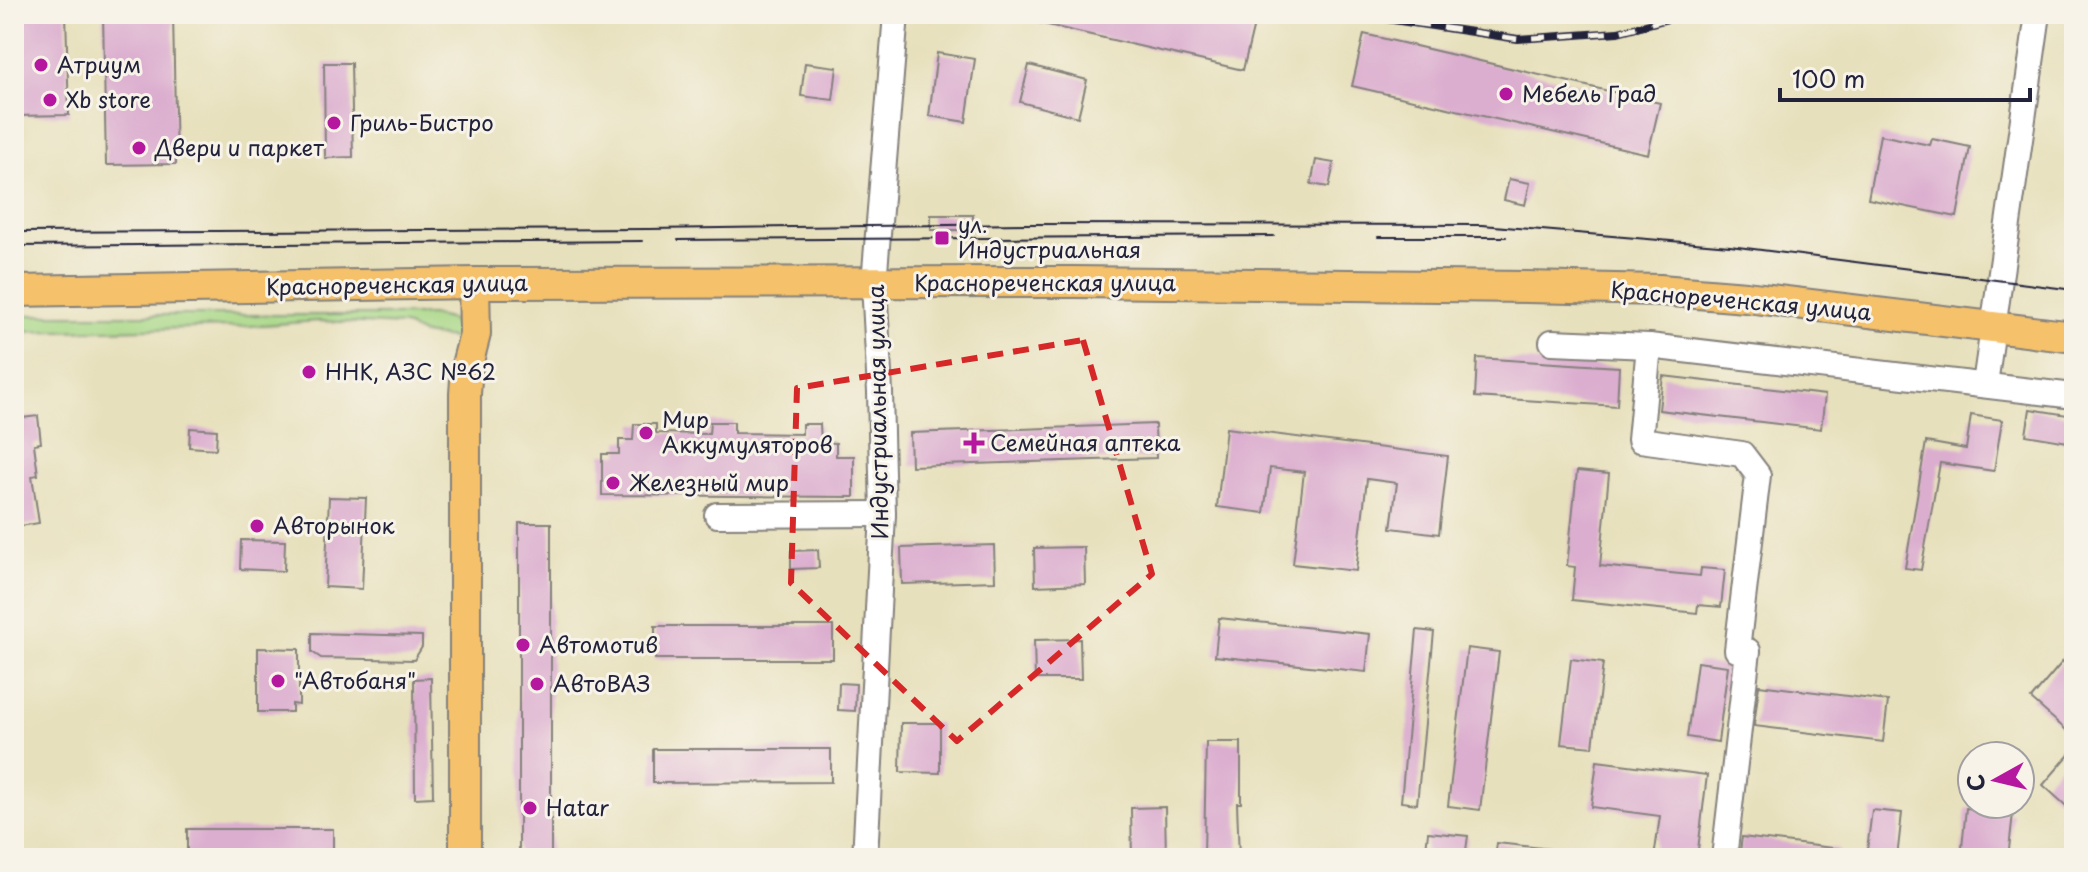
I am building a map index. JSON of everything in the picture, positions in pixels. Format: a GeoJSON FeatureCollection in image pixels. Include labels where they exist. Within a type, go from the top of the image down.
{"type":"FeatureCollection","features":[{"type":"Feature","properties":{"kind":"main road","name":"Краснореченская улица"},"geometry":{"type":"LineString","coordinates":[[14,291],[474,283],[1074,282],[1660,290],[1746,297],[2074,337]]}},
{"type":"Feature","properties":{"kind":"main road"},"geometry":{"type":"LineString","coordinates":[[465,858],[465,394],[467,365],[475,334],[474,283]]}},
{"type":"Feature","properties":{"kind":"street","name":"Индустриальная улица"},"geometry":{"type":"LineString","coordinates":[[865,858],[883,514],[874,283],[896,14]]}},
{"type":"Feature","properties":{"kind":"street"},"geometry":{"type":"LineString","coordinates":[[1985,384],[2038,14]]}},
{"type":"Feature","properties":{"kind":"street"},"geometry":{"type":"LineString","coordinates":[[1552,342],[1649,346],[2074,396]]}},
{"type":"Feature","properties":{"kind":"street"},"geometry":{"type":"LineString","coordinates":[[1649,346],[1640,440],[1742,454],[1758,475],[1737,650],[1748,651],[1724,858]]}},
{"type":"Feature","properties":{"kind":"street"},"geometry":{"type":"LineString","coordinates":[[717,515],[883,514]]}},
{"type":"Feature","properties":{"kind":"highlighted area"},"geometry":{"type":"Polygon","coordinates":[[[1083,340],[1152,574],[957,741],[791,583],[797,388],[1083,340]]]}},
{"type":"Feature","properties":{"kind":"green space"},"geometry":{"type":"Polygon","coordinates":[[[14,315],[432,315],[453,320],[459,339],[422,334],[404,325],[318,321],[236,327],[14,332],[14,315]]]}},
{"type":"Feature","properties":{"kind":"building","name":"Атриум"},"geometry":{"type":"Polygon","coordinates":[[[14,14],[66,14],[69,115],[14,116],[14,14]]]}},
{"type":"Feature","properties":{"kind":"building"},"geometry":{"type":"Polygon","coordinates":[[[103,14],[173,14],[176,164],[106,165],[103,14]]]}},
{"type":"Feature","properties":{"kind":"building"},"geometry":{"type":"Polygon","coordinates":[[[1027,14],[1256,16],[1243,70],[1026,20],[1027,14]]]}},
{"type":"Feature","properties":{"kind":"building","name":"Мебель Град"},"geometry":{"type":"Polygon","coordinates":[[[1364,34],[1660,103],[1648,154],[1352,86],[1364,34]]]}},
{"type":"Feature","properties":{"kind":"building"},"geometry":{"type":"Polygon","coordinates":[[[937,53],[975,59],[966,122],[929,116],[937,53]]]}},
{"type":"Feature","properties":{"kind":"building"},"geometry":{"type":"Polygon","coordinates":[[[324,63],[351,63],[353,157],[325,158],[324,63]]]}},
{"type":"Feature","properties":{"kind":"building"},"geometry":{"type":"Polygon","coordinates":[[[805,63],[837,67],[833,100],[801,96],[805,63]]]}},
{"type":"Feature","properties":{"kind":"building"},"geometry":{"type":"Polygon","coordinates":[[[1029,65],[1087,80],[1078,117],[1020,102],[1029,65]]]}},
{"type":"Feature","properties":{"kind":"building"},"geometry":{"type":"Polygon","coordinates":[[[1880,135],[1930,145],[1932,139],[1970,147],[1957,217],[1868,199],[1880,135]]]}},
{"type":"Feature","properties":{"kind":"building"},"geometry":{"type":"Polygon","coordinates":[[[1316,160],[1334,163],[1329,187],[1311,184],[1316,160]]]}},
{"type":"Feature","properties":{"kind":"building"},"geometry":{"type":"Polygon","coordinates":[[[1509,179],[1530,183],[1525,205],[1504,200],[1509,179]]]}},
{"type":"Feature","properties":{"kind":"building"},"geometry":{"type":"Polygon","coordinates":[[[931,215],[973,215],[973,230],[931,230],[931,215]]]}},
{"type":"Feature","properties":{"kind":"building"},"geometry":{"type":"Polygon","coordinates":[[[1477,358],[1619,367],[1617,406],[1475,397],[1477,358]]]}},
{"type":"Feature","properties":{"kind":"building"},"geometry":{"type":"Polygon","coordinates":[[[1663,376],[1825,395],[1821,429],[1659,410],[1663,376]]]}},
{"type":"Feature","properties":{"kind":"building"},"geometry":{"type":"Polygon","coordinates":[[[2030,409],[2074,416],[2074,443],[2026,435],[2030,409]]]}},
{"type":"Feature","properties":{"kind":"building"},"geometry":{"type":"Polygon","coordinates":[[[1971,415],[2002,420],[1994,471],[1940,463],[1921,570],[1905,568],[1926,442],[1966,449],[1971,415]]]}},
{"type":"Feature","properties":{"kind":"building"},"geometry":{"type":"Polygon","coordinates":[[[38,416],[41,443],[34,444],[38,475],[32,476],[39,523],[14,527],[14,419],[38,416]]]}},
{"type":"Feature","properties":{"kind":"building"},"geometry":{"type":"Polygon","coordinates":[[[710,422],[734,422],[734,433],[802,434],[802,424],[820,424],[821,442],[836,443],[836,456],[854,456],[854,497],[602,495],[602,454],[619,454],[619,440],[633,440],[634,424],[656,424],[656,433],[709,434],[710,422]]]}},
{"type":"Feature","properties":{"kind":"building"},"geometry":{"type":"Polygon","coordinates":[[[1155,424],[1156,458],[911,466],[910,433],[1155,424]]]}},
{"type":"Feature","properties":{"kind":"building"},"geometry":{"type":"Polygon","coordinates":[[[190,428],[217,430],[216,449],[189,447],[190,428]]]}},
{"type":"Feature","properties":{"kind":"building"},"geometry":{"type":"Polygon","coordinates":[[[1226,428],[1448,456],[1439,534],[1391,528],[1397,483],[1367,479],[1356,571],[1293,564],[1304,472],[1270,468],[1264,513],[1217,507],[1226,428]]]}},
{"type":"Feature","properties":{"kind":"building"},"geometry":{"type":"Polygon","coordinates":[[[1577,471],[1609,474],[1600,566],[1700,576],[1701,568],[1725,570],[1721,607],[1698,605],[1697,613],[1572,600],[1575,567],[1567,566],[1577,471]]]}},
{"type":"Feature","properties":{"kind":"building"},"geometry":{"type":"Polygon","coordinates":[[[329,497],[366,498],[362,589],[325,587],[329,497]]]}},
{"type":"Feature","properties":{"kind":"building"},"geometry":{"type":"Polygon","coordinates":[[[519,523],[551,523],[551,858],[519,858],[519,523]]]}},
{"type":"Feature","properties":{"kind":"building"},"geometry":{"type":"Polygon","coordinates":[[[241,540],[285,541],[284,571],[240,569],[241,540]]]}},
{"type":"Feature","properties":{"kind":"building"},"geometry":{"type":"Polygon","coordinates":[[[994,545],[995,581],[902,584],[901,548],[994,545]]]}},
{"type":"Feature","properties":{"kind":"building"},"geometry":{"type":"Polygon","coordinates":[[[1084,547],[1085,584],[1035,586],[1034,548],[1084,547]]]}},
{"type":"Feature","properties":{"kind":"building"},"geometry":{"type":"Polygon","coordinates":[[[818,550],[819,568],[791,569],[791,551],[818,550]]]}},
{"type":"Feature","properties":{"kind":"building"},"geometry":{"type":"Polygon","coordinates":[[[1219,618],[1370,634],[1366,672],[1215,656],[1219,618]]]}},
{"type":"Feature","properties":{"kind":"building"},"geometry":{"type":"Polygon","coordinates":[[[655,626],[833,626],[833,659],[655,659],[655,626]]]}},
{"type":"Feature","properties":{"kind":"building"},"geometry":{"type":"Polygon","coordinates":[[[1417,630],[1434,632],[1417,804],[1401,802],[1417,630]]]}},
{"type":"Feature","properties":{"kind":"building"},"geometry":{"type":"Polygon","coordinates":[[[312,633],[422,636],[422,647],[414,660],[321,658],[312,652],[312,633]]]}},
{"type":"Feature","properties":{"kind":"building"},"geometry":{"type":"Polygon","coordinates":[[[1080,639],[1081,679],[1035,679],[1034,640],[1080,639]]]}},
{"type":"Feature","properties":{"kind":"building","name":"\"Автобаня\""},"geometry":{"type":"Polygon","coordinates":[[[258,648],[299,649],[299,705],[292,704],[292,712],[258,712],[258,648]]]}},
{"type":"Feature","properties":{"kind":"building"},"geometry":{"type":"Polygon","coordinates":[[[1467,648],[1499,652],[1480,810],[1448,806],[1467,648]]]}},
{"type":"Feature","properties":{"kind":"building"},"geometry":{"type":"Polygon","coordinates":[[[2074,648],[2074,737],[2031,699],[2074,648]]]}},
{"type":"Feature","properties":{"kind":"building"},"geometry":{"type":"Polygon","coordinates":[[[1571,659],[1603,663],[1593,747],[1561,744],[1571,659]]]}},
{"type":"Feature","properties":{"kind":"building"},"geometry":{"type":"Polygon","coordinates":[[[1697,662],[1728,666],[1718,742],[1687,737],[1697,662]]]}},
{"type":"Feature","properties":{"kind":"building"},"geometry":{"type":"Polygon","coordinates":[[[431,678],[433,797],[415,798],[414,679],[431,678]]]}},
{"type":"Feature","properties":{"kind":"building"},"geometry":{"type":"Polygon","coordinates":[[[839,683],[856,684],[855,711],[838,710],[839,683]]]}},
{"type":"Feature","properties":{"kind":"building"},"geometry":{"type":"Polygon","coordinates":[[[1759,685],[1888,701],[1883,742],[1754,726],[1759,685]]]}},
{"type":"Feature","properties":{"kind":"building"},"geometry":{"type":"Polygon","coordinates":[[[901,723],[940,723],[940,773],[900,772],[901,723]]]}},
{"type":"Feature","properties":{"kind":"building"},"geometry":{"type":"Polygon","coordinates":[[[1206,742],[1241,742],[1241,803],[1237,803],[1239,858],[1204,858],[1206,742]]]}},
{"type":"Feature","properties":{"kind":"building"},"geometry":{"type":"Polygon","coordinates":[[[653,749],[831,749],[831,782],[653,783],[653,749]]]}},
{"type":"Feature","properties":{"kind":"building"},"geometry":{"type":"Polygon","coordinates":[[[2074,749],[2074,813],[2043,785],[2074,749]]]}},
{"type":"Feature","properties":{"kind":"building"},"geometry":{"type":"Polygon","coordinates":[[[1597,761],[1707,775],[1697,858],[1654,858],[1660,816],[1591,807],[1597,761]]]}},
{"type":"Feature","properties":{"kind":"building"},"geometry":{"type":"Polygon","coordinates":[[[1165,807],[1166,858],[1132,858],[1131,808],[1165,807]]]}},
{"type":"Feature","properties":{"kind":"building"},"geometry":{"type":"Polygon","coordinates":[[[1872,810],[1902,813],[1897,858],[1866,858],[1872,810]]]}},
{"type":"Feature","properties":{"kind":"building"},"geometry":{"type":"Polygon","coordinates":[[[1965,820],[2012,820],[2008,858],[1961,858],[1965,820]]]}},
{"type":"Feature","properties":{"kind":"building"},"geometry":{"type":"Polygon","coordinates":[[[187,829],[333,829],[333,858],[187,858],[187,829]]]}},
{"type":"Feature","properties":{"kind":"building"},"geometry":{"type":"Polygon","coordinates":[[[1428,832],[1468,836],[1465,858],[1425,858],[1428,832]]]}},
{"type":"Feature","properties":{"kind":"building"},"geometry":{"type":"Polygon","coordinates":[[[1742,837],[1840,849],[1840,858],[1739,858],[1742,837]]]}},
{"type":"Feature","properties":{"kind":"building"},"geometry":{"type":"Polygon","coordinates":[[[1497,843],[1550,849],[1550,858],[1495,858],[1497,843]]]}},
{"type":"Feature","properties":{"kind":"tram line"},"geometry":{"type":"LineString","coordinates":[[14,232],[1026,224],[1482,225],[1730,246],[2074,290]]}},
{"type":"Feature","properties":{"kind":"tram line"},"geometry":{"type":"LineString","coordinates":[[678,240],[1274,236]]}},
{"type":"Feature","properties":{"kind":"tram line"},"geometry":{"type":"LineString","coordinates":[[1378,237],[1506,237]]}},
{"type":"Feature","properties":{"kind":"tram line"},"geometry":{"type":"LineString","coordinates":[[14,246],[642,241]]}},
{"type":"Feature","properties":{"kind":"railway"},"geometry":{"type":"LineString","coordinates":[[1354,14],[1518,39],[1618,32],[1687,14]]}},
{"type":"Feature","properties":{"kind":"place","name":"Атриум"},"geometry":{"type":"Point","coordinates":[41,65]}},
{"type":"Feature","properties":{"kind":"place","name":"Мебель Град"},"geometry":{"type":"Point","coordinates":[1506,94]}},
{"type":"Feature","properties":{"kind":"place","name":"Xb store"},"geometry":{"type":"Point","coordinates":[50,100]}},
{"type":"Feature","properties":{"kind":"place","name":"Гриль-Бистро"},"geometry":{"type":"Point","coordinates":[334,123]}},
{"type":"Feature","properties":{"kind":"place","name":"Двери и паркет"},"geometry":{"type":"Point","coordinates":[139,148]}},
{"type":"Feature","properties":{"kind":"place","name":"ул. Индустриальная"},"geometry":{"type":"Point","coordinates":[942,238]}},
{"type":"Feature","properties":{"kind":"place","name":"ННК, АЗС №62"},"geometry":{"type":"Point","coordinates":[309,372]}},
{"type":"Feature","properties":{"kind":"place","name":"Мир Аккумуляторов"},"geometry":{"type":"Point","coordinates":[646,433]}},
{"type":"Feature","properties":{"kind":"place","name":"Семейная аптека"},"geometry":{"type":"Point","coordinates":[974,443]}},
{"type":"Feature","properties":{"kind":"place","name":"Железный мир"},"geometry":{"type":"Point","coordinates":[613,483]}},
{"type":"Feature","properties":{"kind":"place","name":"Авторынок"},"geometry":{"type":"Point","coordinates":[257,526]}},
{"type":"Feature","properties":{"kind":"place","name":"Автомотив"},"geometry":{"type":"Point","coordinates":[523,645]}},
{"type":"Feature","properties":{"kind":"place","name":"\"Автобаня\""},"geometry":{"type":"Point","coordinates":[278,681]}},
{"type":"Feature","properties":{"kind":"place","name":"АвтоВАЗ"},"geometry":{"type":"Point","coordinates":[537,684]}},
{"type":"Feature","properties":{"kind":"place","name":"Hatar"},"geometry":{"type":"Point","coordinates":[530,808]}}]}
